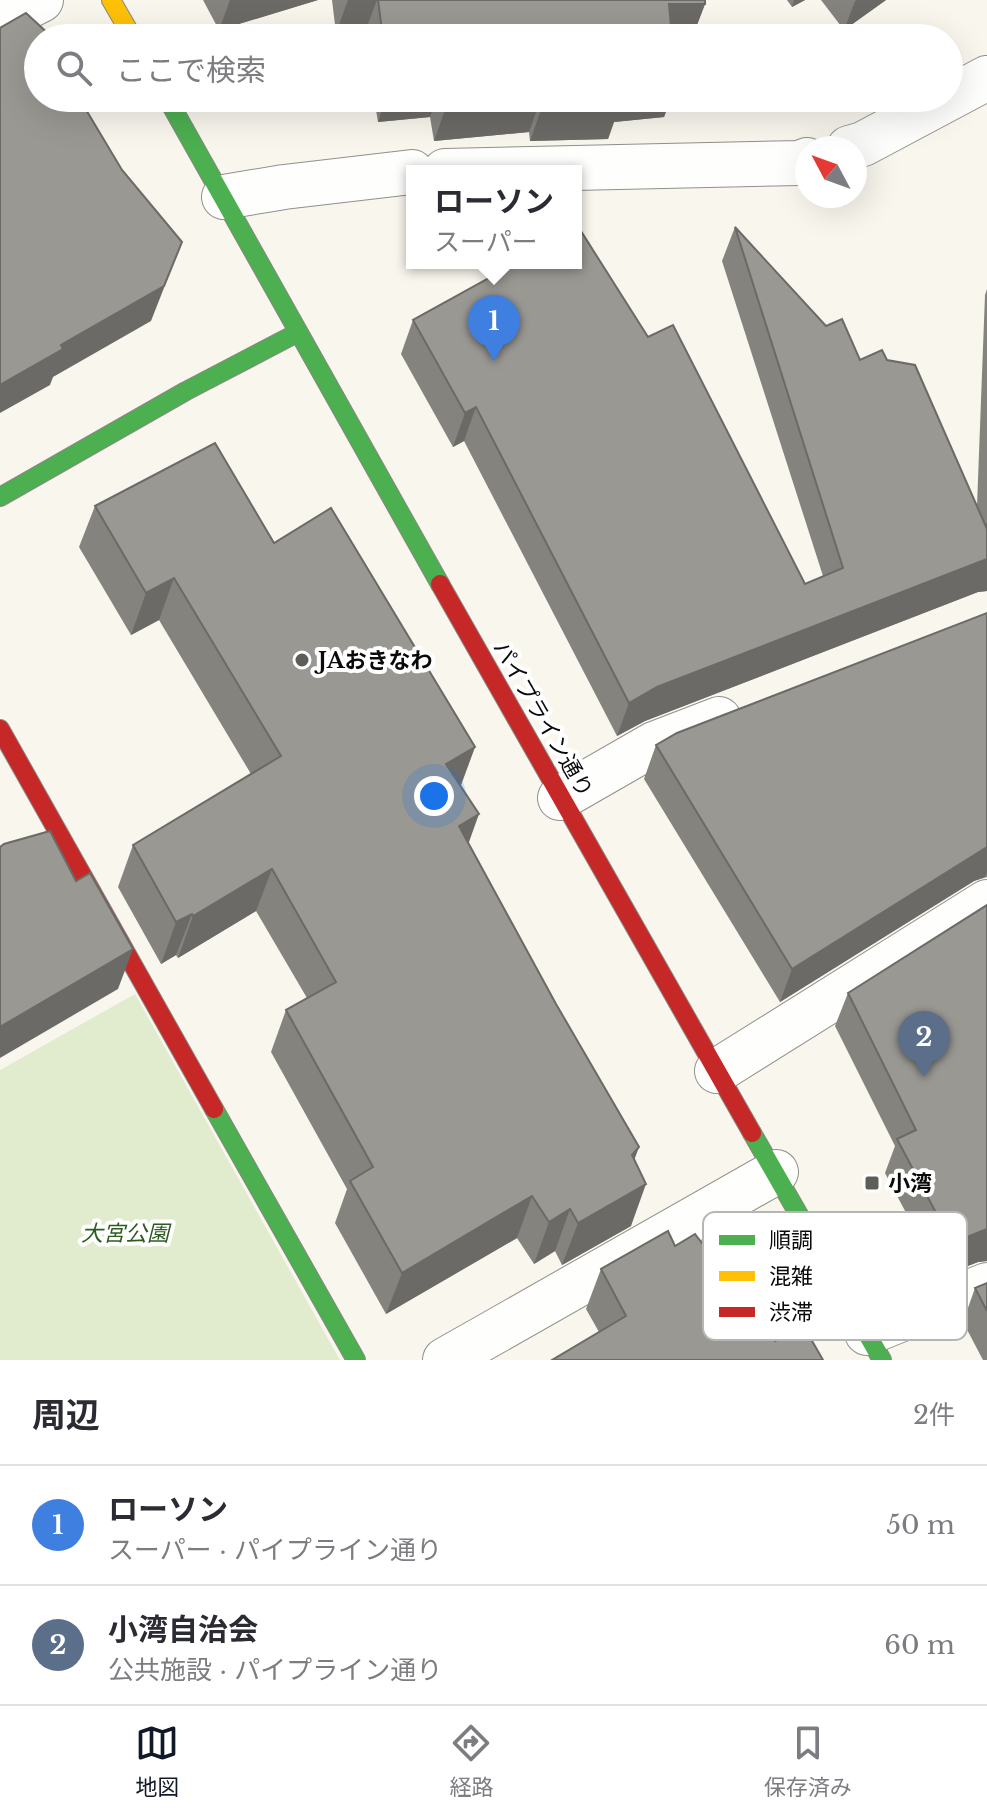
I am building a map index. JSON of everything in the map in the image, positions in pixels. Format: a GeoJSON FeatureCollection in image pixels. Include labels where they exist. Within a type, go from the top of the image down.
{"type":"FeatureCollection","features":[{"type":"Feature","properties":{"kind":"main road"},"geometry":{"type":"LineString","coordinates":[[111,0],[125,24]]}},
{"type":"Feature","properties":{"kind":"main road","name":"パイプライン通り"},"geometry":{"type":"LineString","coordinates":[[175,112],[560,798],[799,1212]]}},
{"type":"Feature","properties":{"kind":"main road"},"geometry":{"type":"LineString","coordinates":[[0,497],[186,391],[297,333]]}},
{"type":"Feature","properties":{"kind":"main road"},"geometry":{"type":"LineString","coordinates":[[0,729],[356,1360]]}},
{"type":"Feature","properties":{"kind":"street"},"geometry":{"type":"LineString","coordinates":[[0,21],[41,0]]}},
{"type":"Feature","properties":{"kind":"street"},"geometry":{"type":"LineString","coordinates":[[963,91],[987,78]]}},
{"type":"Feature","properties":{"kind":"street"},"geometry":{"type":"LineString","coordinates":[[867,142],[923,112]]}},
{"type":"Feature","properties":{"kind":"street"},"geometry":{"type":"LineString","coordinates":[[582,167],[795,160]]}},
{"type":"Feature","properties":{"kind":"street"},"geometry":{"type":"LineString","coordinates":[[224,197],[406,173]]}},
{"type":"Feature","properties":{"kind":"street"},"geometry":{"type":"LineString","coordinates":[[560,798],[654,744],[755,705]]}},
{"type":"Feature","properties":{"kind":"street"},"geometry":{"type":"LineString","coordinates":[[717,1071],[987,902]]}},
{"type":"Feature","properties":{"kind":"street"},"geometry":{"type":"LineString","coordinates":[[706,1212],[776,1172]]}},
{"type":"Feature","properties":{"kind":"street"},"geometry":{"type":"LineString","coordinates":[[445,1360],[703,1213]]}},
{"type":"Feature","properties":{"kind":"street"},"geometry":{"type":"LineString","coordinates":[[967,1296],[987,1285]]}},
{"type":"Feature","properties":{"kind":"green space","name":"大宮公園"},"geometry":{"type":"Polygon","coordinates":[[[135,994],[340,1360],[0,1360],[0,1070],[135,994]]]}},
{"type":"Feature","properties":{"kind":"building"},"geometry":{"type":"Polygon","coordinates":[[[378,0],[705,0],[705,4],[669,4],[671,24],[381,24],[378,0]]]}},
{"type":"Feature","properties":{"kind":"building"},"geometry":{"type":"Polygon","coordinates":[[[26,13],[38,24],[24,24],[24,112],[87,112],[122,170],[182,242],[164,286],[61,345],[63,349],[0,385],[0,28],[26,13]]]}},
{"type":"Feature","properties":{"kind":"building"},"geometry":{"type":"Polygon","coordinates":[[[735,227],[826,326],[842,319],[860,360],[882,350],[887,360],[915,365],[987,529],[987,559],[657,687],[629,703],[476,407],[465,413],[413,320],[505,269],[582,269],[582,233],[648,337],[673,325],[805,584],[843,568],[735,227]]]}},
{"type":"Feature","properties":{"kind":"building"},"geometry":{"type":"Polygon","coordinates":[[[215,443],[274,543],[331,508],[475,747],[446,764],[479,814],[459,826],[556,1004],[639,1147],[632,1155],[646,1184],[578,1223],[570,1209],[549,1222],[532,1196],[402,1273],[350,1181],[373,1167],[286,1010],[336,982],[272,869],[193,916],[176,922],[133,845],[281,756],[174,578],[146,593],[95,506],[215,443]]]}},
{"type":"Feature","properties":{"kind":"building"},"geometry":{"type":"Polygon","coordinates":[[[987,613],[987,847],[792,969],[656,745],[677,733],[987,613]]]}},
{"type":"Feature","properties":{"kind":"building"},"geometry":{"type":"Polygon","coordinates":[[[50,831],[76,881],[90,873],[133,949],[0,1027],[0,847],[50,831]]]}},
{"type":"Feature","properties":{"kind":"building"},"geometry":{"type":"Polygon","coordinates":[[[987,905],[987,1229],[967,1237],[967,1212],[936,1212],[897,1139],[916,1130],[848,993],[987,905]]]}},
{"type":"Feature","properties":{"kind":"building"},"geometry":{"type":"Polygon","coordinates":[[[668,1231],[675,1246],[695,1234],[703,1244],[703,1340],[812,1340],[823,1360],[552,1360],[626,1316],[601,1269],[668,1231]]]}},
{"type":"Feature","properties":{"kind":"building"},"geometry":{"type":"Polygon","coordinates":[[[987,1283],[987,1311],[975,1288],[987,1283]]]}},
{"type":"Feature","properties":{"kind":"traffic: fast"},"geometry":{"type":"LineString","coordinates":[[175,112],[440,584]]}},
{"type":"Feature","properties":{"kind":"traffic: fast"},"geometry":{"type":"LineString","coordinates":[[0,497],[186,391],[297,333]]}},
{"type":"Feature","properties":{"kind":"traffic: fast"},"geometry":{"type":"LineString","coordinates":[[214,1109],[356,1360]]}},
{"type":"Feature","properties":{"kind":"traffic: fast"},"geometry":{"type":"LineString","coordinates":[[752,1133],[797,1212]]}},
{"type":"Feature","properties":{"kind":"traffic: fast"},"geometry":{"type":"LineString","coordinates":[[871,1340],[882,1360]]}},
{"type":"Feature","properties":{"kind":"traffic: slow"},"geometry":{"type":"LineString","coordinates":[[111,0],[125,24]]}},
{"type":"Feature","properties":{"kind":"traffic: jam"},"geometry":{"type":"LineString","coordinates":[[440,584],[752,1133]]}},
{"type":"Feature","properties":{"kind":"traffic: jam"},"geometry":{"type":"LineString","coordinates":[[0,729],[214,1109]]}},
{"type":"Feature","properties":{"kind":"place","name":"ローソン"},"geometry":{"type":"Point","coordinates":[494,361]}},
{"type":"Feature","properties":{"kind":"place","name":"JAおきなわ"},"geometry":{"type":"Point","coordinates":[302,660]}},
{"type":"Feature","properties":{"kind":"place","name":"小湾自治会"},"geometry":{"type":"Point","coordinates":[924,1077]}},
{"type":"Feature","properties":{"kind":"place","name":"小湾"},"geometry":{"type":"Point","coordinates":[872,1183]}}]}
